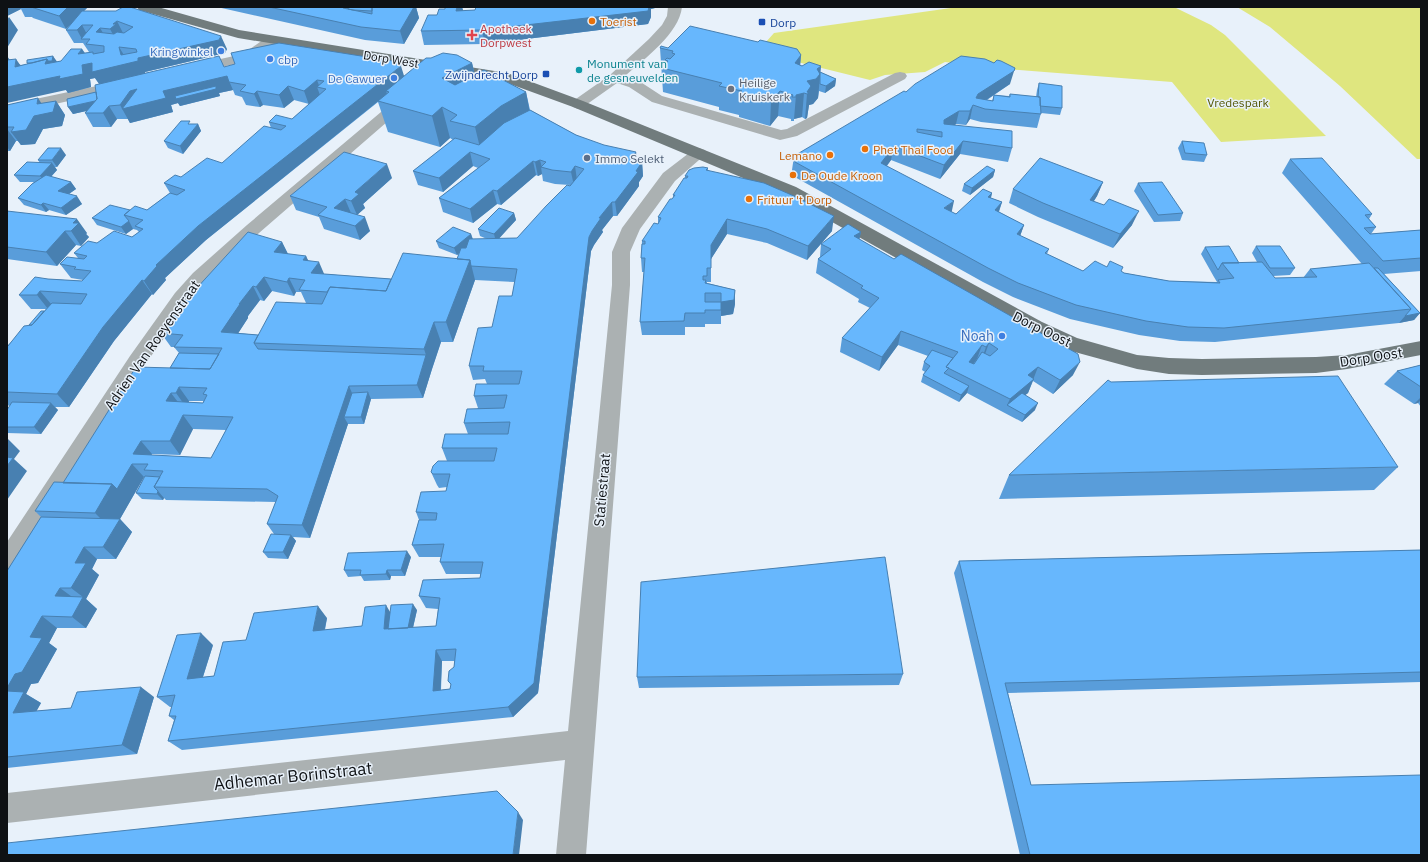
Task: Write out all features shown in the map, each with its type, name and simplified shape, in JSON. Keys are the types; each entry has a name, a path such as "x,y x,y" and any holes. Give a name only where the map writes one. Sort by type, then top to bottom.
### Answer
{"main road":[{"name":"Dorp West","path":"144,7 218,29 272,40 502,76 578,104 699,153"},
{"name":"Dorp Oost","path":"699,153 790,191 1028,323 1071,344 1137,362 1169,366 1202,367 1316,365 1347,362 1421,348"}],"street":[{"path":"578,104 615,78 668,27 674,16 675,7"},
{"path":"181,72 248,57 272,40"},
{"name":"Adrien Van Roeyenstraat","path":"7,563 137,361 182,298 200,277 253,229 422,84 444,67"},
{"path":"615,78 634,84 657,99 780,135 791,134 900,76"},
{"path":"7,110 136,82"},
{"name":"Statiestraat","path":"571,855 621,285 621,252 631,228 669,177 699,153"},
{"name":"Adhemar Borinstraat","path":"7,808 580,744"}],"green space":[{"name":"Vredespark","path":"958,7 1174,7 1211,25 1225,35 1326,136 1221,142 1172,82 993,68 945,62 925,72 885,75 870,80 757,52 774,33"},
{"path":"1237,7 1421,7 1421,159 1417,159 1340,86 1270,27"}],"building":[{"path":"31,7 68,7 59,16"},
{"path":"123,7 130,7 221,36 219,40 138,58 138,61 92,72 92,63 82,65 83,74 59,79 60,76 7,87 7,60 16,59 15,67 47,59 45,64 61,61 71,49 82,49 78,54 104,52 104,46 86,44 90,39 81,39 93,25 82,25 77,30 66,30 82,11 116,11","holes":["117,21 133,27 124,33 117,32 114,34 96,32 100,28 110,29 116,24 113,24","119,47 136,49 137,52 121,55"]},
{"path":"269,7 344,7 343,8 372,14 372,7 414,7 400,31 361,27"},
{"path":"349,7 372,7 372,11 353,10 348,9"},
{"path":"445,7 457,7 456,11 475,10 476,7 649,7 648,11 482,30 421,31 428,15 437,15 439,9 445,9"},
{"path":"690,26 758,42 760,40 797,49 801,55 795,63 802,66 809,62 821,66 817,69 820,74 816,79 807,81 811,86 807,92 810,93 804,93 796,95 796,97 792,97 793,95 780,91 771,101 739,93 742,91 719,86 722,83 662,68 668,61 665,60 667,58 670,59 675,54 672,53 673,51 660,48 661,46 668,48"},
{"path":"279,43 399,62 401,66 198,226 156,265 157,266 144,281 142,280 103,327 57,394 7,392 7,346 24,326 32,325 52,303 81,304 87,294 40,291 37,295 19,295 35,277 82,281 91,271 74,269 76,267 60,264 67,257 84,259 87,256 74,253 88,241 97,243 114,231 132,237 143,229 135,226 143,220 124,215 135,206 147,210 170,193 177,195 185,190 164,183 175,175 181,177 207,158 222,163 264,126 281,130 286,126 269,122 276,115 292,119 326,89 317,87 324,81 317,80 304,91 288,86 279,95 257,91 254,94 240,91 246,85 229,82 227,76 163,91 166,98 122,109 137,89 130,91 120,105 109,106 103,113 85,113 97,99 95,85 219,56 224,67 235,64 231,53"},
{"path":"443,53 457,55 472,63 442,78 455,85 484,70 526,92 501,106 475,127 450,121 457,115 442,107 432,116 378,101 389,92 386,91 426,58 431,58"},
{"path":"53,56 52,61 48,61 47,59 27,63 27,60"},
{"path":"961,56 985,59 994,63 997,60 1015,68 1014,71 978,94 976,98 993,101 994,95 1010,97 1010,94 1040,97 1041,114 985,109 973,105 970,111 959,111 944,120 944,124 1012,131 1012,148 963,141 944,165 894,146 881,163 954,201 944,208 956,214 983,189 992,193 988,197 1002,202 995,210 1024,225 1017,234 1049,249 1045,253 1083,271 1095,261 1107,267 1110,261 1123,267 1121,271 1124,273 1169,281 1220,283 1218,280 1234,278 1222,263 1262,262 1275,278 1317,277 1310,269 1369,263 1411,309 1224,328 1188,327 1146,321 1076,305 1018,283 988,268 795,162 794,156 904,91 906,92 915,84","holes":["917,129 942,132 942,137 917,132"]},
{"path":"820,72 836,79 826,86 820,84"},
{"path":"1039,83 1062,86 1062,108 1040,106 1040,97 1038,97"},
{"path":"216,86 216,89 176,99 175,96"},
{"path":"96,92 97,99 95,101 68,107 67,99"},
{"path":"38,98 37,104 56,101 53,112 34,116 26,130 11,132 14,127 7,127 7,105"},
{"path":"530,110 576,135 604,145 636,152 631,160 642,162 636,171 638,172 615,202 612,202 599,218 601,218 589,237 534,683 508,707 168,741 176,716 169,716 175,695 157,697 177,635 201,633 187,679 214,676 223,642 246,640 254,613 318,606 313,631 362,626 365,607 386,605 384,629 436,626 440,598 419,596 423,580 480,578 483,562 440,562 444,544 412,545 419,520 436,520 437,513 416,512 421,492 446,491 450,474 433,474 431,472 433,466 438,461 494,461 497,448 442,448 445,434 508,434 510,422 464,423 467,409 504,408 507,395 474,396 476,384 519,384 522,371 483,371 484,366 469,366 478,328 492,327 499,296 512,296 517,269 471,266 470,260 457,259 461,248 466,248 469,239 517,238 567,185 570,186 584,169 575,166 571,172 552,170 541,167 546,162 540,160 535,162 533,161 497,191 493,190 470,209 439,198 490,159 470,152 439,178 413,171 455,138 479,145 504,123","holes":["456,649 454,667 449,671 448,681 451,684 450,689 433,691 436,650"]},
{"path":"181,121 190,121 188,124 198,124 180,146 164,141"},
{"path":"1182,141 1204,143 1207,155 1185,153"},
{"path":"48,148 61,148 52,160 38,160"},
{"path":"344,152 387,164 355,192 359,194 351,201 345,199 334,208 365,217 355,226 318,215 327,207 290,196"},
{"path":"1040,158 1103,182 1090,200 1104,205 1109,199 1139,211 1120,234 1043,203 1013,189"},
{"path":"1322,158 1372,214 1365,215 1376,227 1364,228 1370,234 1421,230 1421,258 1383,261 1290,159"},
{"path":"27,162 52,163 40,176 14,175"},
{"path":"987,166 995,170 972,188 964,184"},
{"path":"703,167 708,168 706,170 764,183 834,216 808,246 767,229 727,219 711,245 711,268 707,268 707,276 703,276 703,280 706,280 705,283 735,290 734,300 721,302 721,310 705,310 705,313 685,313 684,321 640,322 645,258 641,258 642,244 645,244 645,241 642,241 654,223 658,224 661,218 658,217 670,199 672,199 675,195 673,195 684,178 687,178 688,176 685,176 689,170","holes":["705,293 721,293 721,302 705,302"]},
{"path":"46,175 71,182 58,191 77,196 61,208 43,203 41,205 18,198 32,184"},
{"path":"1162,182 1183,213 1158,215 1138,183"},
{"path":"110,205 130,210 124,215 129,221 121,227 92,218"},
{"path":"499,208 514,213 494,234 478,229"},
{"path":"7,211 77,219 73,223 79,223 71,231 65,231 46,252 7,247"},
{"path":"848,224 861,232 854,236 894,259 901,254 1078,354 1080,362 1060,380 1038,367 1028,375 1034,379 1010,399 946,367 958,352 901,331 882,357 842,338 879,298 861,288 863,286 818,259 831,249 821,244","holes":["989,343 998,349 990,356 982,352 974,364 969,362 982,345 986,347"]},
{"path":"453,227 471,234 454,248 436,241"},
{"path":"248,232 282,242 274,252 306,256 303,260 319,262 311,273 391,279 386,291 330,287 327,292 299,290 305,280 289,278 287,282 264,277 256,287 253,286 239,304 221,332 258,335 254,343 258,349 426,355 417,385 349,386 302,525 267,524 278,496 267,489 154,487 163,471 144,470 148,464 132,464 117,489 112,484 63,483 136,367 210,369 222,348 174,347 183,335 161,333 184,302","holes":["179,387 207,388 203,394 207,395 203,403 166,401 171,393 176,393","183,415 233,417 211,458 133,454 141,441 170,441"]},
{"path":"1229,246 1239,263 1222,263 1218,270 1205,247"},
{"path":"1256,246 1280,246 1295,268 1270,268"},
{"path":"403,253 470,260 446,322 434,322 424,349 254,343 276,302 322,304 330,287 386,291"},
{"path":"1374,268 1378,268 1420,313 1405,316 1411,309"},
{"path":"41,311 44,311 32,325 29,325"},
{"path":"932,350 953,358 946,367 949,368 944,373 969,386 961,395 923,375 930,366 924,362"},
{"path":"179,353 219,354 210,369 170,368"},
{"path":"1421,365 1421,387 1397,371"},
{"path":"1338,376 1398,467 1009,475 1108,380 1111,382"},
{"path":"368,392 361,417 344,417 352,393"},
{"path":"1022,393 1038,403 1025,415 1007,405"},
{"path":"12,402 51,403 34,427 7,427 7,410"},
{"path":"7,457 13,458 7,466"},
{"path":"145,476 160,477 154,487 158,491 157,494 136,493"},
{"path":"54,482 112,484 95,513 35,511"},
{"path":"41,517 120,519 103,547 84,547 75,563 86,563 71,588 60,588 55,596 83,597 72,617 42,616 30,637 42,638 22,672 15,674 7,688 7,571"},
{"path":"271,534 291,535 283,552 263,552"},
{"path":"1421,550 1421,672 1005,683 1031,785 1421,775 1421,855 1030,855 959,561"},
{"path":"407,551 401,570 387,570 386,574 360,575 361,570 344,570 348,553"},
{"path":"885,557 903,674 637,677 641,582"},
{"path":"413,604 408,628 388,629 391,605"},
{"path":"141,687 122,745 7,757 7,691 24,692 13,713 71,708 77,692"},
{"path":"497,791 518,812 513,855 7,855 7,843"}],"place":[{"name":"Toerist","path":"592,21"},
{"name":"Dorp","path":"762,22"},
{"name":"Apotheek Dorpwest","path":"472,35"},
{"name":"Kringwinkel","path":"221,51"},
{"name":"cbp","path":"270,59"},
{"name":"Monument van de gesneuvelden","path":"579,70"},
{"name":"Zwijndrecht Dorp","path":"546,74"},
{"name":"De Cawuer","path":"394,78"},
{"name":"Heilige Kruiskerk","path":"731,89"},
{"name":"Phet Thai Food","path":"865,149"},
{"name":"Lemano","path":"830,155"},
{"name":"Immo Selekt","path":"587,158"},
{"name":"De Oude Kroon","path":"793,175"},
{"name":"Frituur 't Dorp","path":"749,199"},
{"name":"Noah","path":"1002,336"}]}
